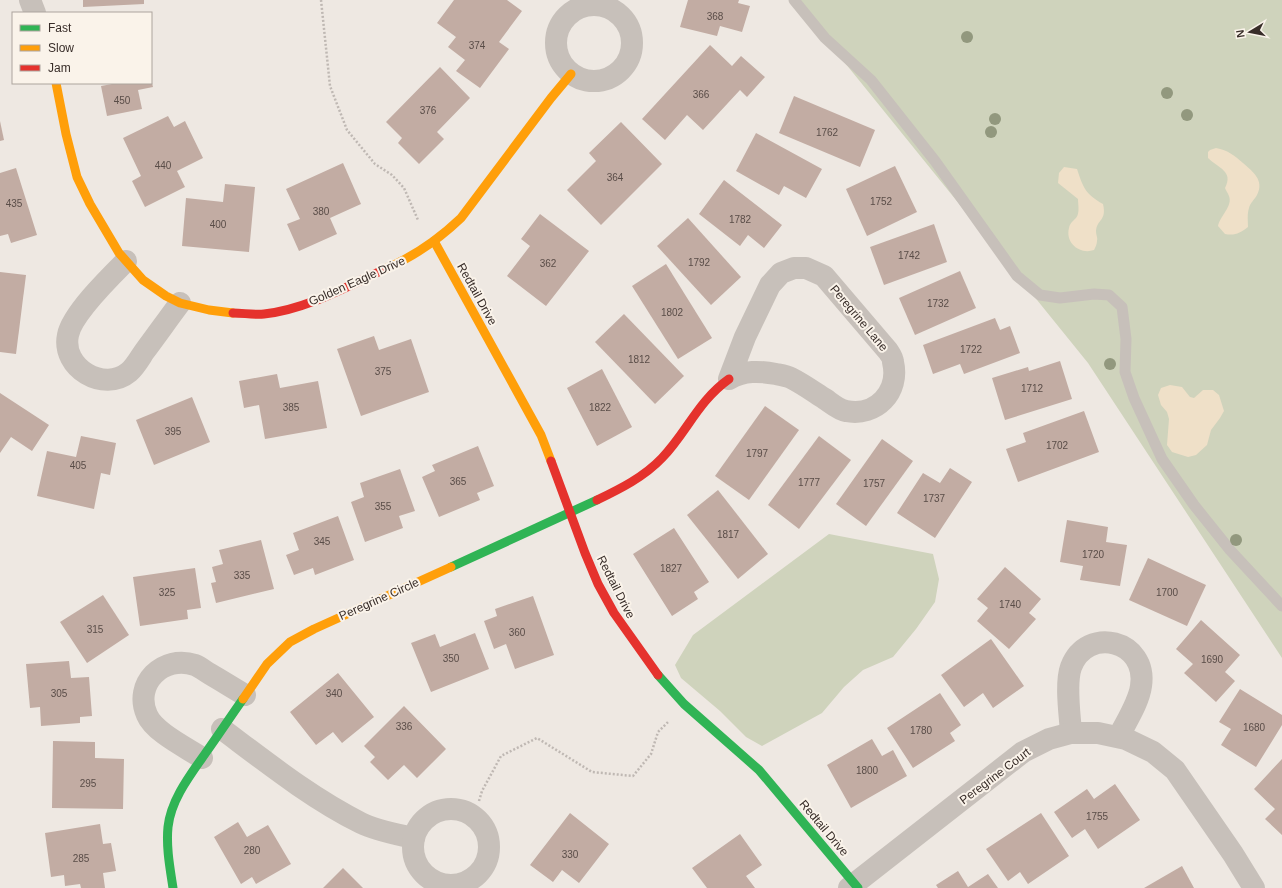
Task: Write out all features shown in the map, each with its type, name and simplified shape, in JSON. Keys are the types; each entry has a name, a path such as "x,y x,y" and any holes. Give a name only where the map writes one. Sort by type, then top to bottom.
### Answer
{"street":[{"path":"30,0 36,12"},
{"name":"Golden Eagle Drive","path":"56,84 66,134 77,177 90,204 119,253 143,280 166,296 180,303 233,314 264,314 309,304 402,262 445,233 461,218 551,98 572,74"},
{"name":"Redtail Drive","path":"434,241 541,435 585,553 598,584 614,613 654,671 684,704 759,770 854,886"},
{"path":"126,261 100,287 72,324 68,336 69,352 76,365 88,375 102,380 117,379 130,371 180,303"},
{"name":"Peregrine Lane","path":"570,513 614,492 633,481 660,460 676,442 702,405 716,389 734,376 751,371 766,372 790,377 844,411 860,413 873,409 884,400 892,388 894,372 893,361 888,350 824,276 806,268 794,268 781,273 770,285 745,337 729,379"},
{"name":"Peregrine Circle","path":"173,888 167,843 171,813 177,798 189,776 244,695 267,664 290,642 314,629 570,513"},
{"path":"1071,734 1068,680 1071,666 1078,654 1085,649 1091,645 1105,642 1118,644 1131,652 1138,661 1141,673 1141,687 1136,702 1119,736"},
{"path":"202,758 156,728 147,716 143,701 145,687 154,674 166,665 180,662 195,665 244,695"},
{"path":"222,729 305,791 362,824 414,838"},
{"name":"Peregrine Court","path":"854,886 1023,752 1049,739 1071,734 1098,733 1119,736 1126,739 1153,752 1175,770 1233,854 1254,888"}],"lane":[{"path":"794,0 825,38 871,80 935,161 1017,276 1040,295 1060,298 1094,294 1109,295 1122,307 1126,339 1125,372 1134,398 1162,459 1194,505 1230,550 1282,606"}],"path":[{"path":"321,0 330,86 347,130 375,164 392,175 404,188 418,220"},
{"path":"479,801 482,790 501,756 537,738 592,772 633,776 651,754 658,732 673,717"}],"green space":[{"path":"794,0 1282,0 1282,658 1088,363"},
{"path":"829,534 933,554 939,579 935,602 916,629 893,657 863,670 844,687 822,713 762,746 746,737 720,711 681,678 675,665 693,635"}],"sand":[{"path":"1216,148 1228,152 1240,160 1258,180 1259,190 1250,204 1248,227 1235,234 1225,234 1218,226 1230,200 1225,188 1228,178 1224,170 1208,158 1208,152"},
{"path":"1064,167 1077,169 1081,181 1088,193 1103,204 1104,214 1097,227 1097,240 1094,250 1084,251 1079,249 1071,243 1069,238 1069,226 1078,214 1078,199 1058,183 1059,173"},
{"path":"1170,385 1182,387 1190,397 1194,398 1203,390 1213,390 1219,395 1224,411 1211,430 1207,445 1196,455 1188,457 1172,452 1167,445 1169,419 1167,412 1161,405 1158,395 1161,388"}],"building":[{"path":"83,0 144,0 144,4 83,7"},
{"path":"454,0 507,0 522,11 499,42 509,49 480,88 456,71 465,60 448,47 456,37 437,23"},
{"path":"688,0 739,0 738,3 750,6 742,32 720,26 717,36 680,27"},
{"path":"710,45 732,66 741,56 765,77 747,97 740,90 703,130 687,115 665,140 642,119"},
{"path":"440,67 470,98 437,132 444,139 419,164 398,143 402,138 386,122"},
{"path":"152,83 153,87 138,90 142,109 107,116 101,86 112,84"},
{"path":"794,96 875,130 860,167 779,133"},
{"path":"168,116 174,127 185,121 203,158 177,171 185,187 145,207 132,181 141,176 123,138"},
{"path":"0,121 4,140 0,141"},
{"path":"621,122 662,164 601,225 567,190 596,161 589,153"},
{"path":"756,133 822,169 806,198 784,186 779,195 736,171"},
{"path":"343,163 361,204 330,218 337,234 299,251 287,224 300,219 286,189"},
{"path":"895,166 917,212 867,236 846,189"},
{"path":"16,168 37,235 11,243 8,234 0,236 0,173"},
{"path":"724,180 782,225 764,248 748,235 740,246 699,214"},
{"path":"225,184 255,187 249,252 182,246 186,198 223,202"},
{"path":"540,214 589,251 546,306 507,276 530,246 521,239"},
{"path":"688,218 741,277 711,305 657,246"},
{"path":"934,224 947,262 884,285 870,247"},
{"path":"666,264 712,338 678,359 632,286"},
{"path":"960,271 976,308 915,335 899,298"},
{"path":"0,272 26,275 16,354 0,352"},
{"path":"624,314 684,376 655,404 595,342"},
{"path":"995,318 1000,330 1010,326 1020,353 964,374 960,364 933,374 923,345"},
{"path":"374,336 379,350 411,339 429,392 361,416 337,349"},
{"path":"1060,361 1072,399 1005,420 992,378 1028,367 1029,371"},
{"path":"602,369 632,427 597,446 567,388"},
{"path":"277,374 280,388 318,381 327,428 265,439 259,405 244,408 239,381"},
{"path":"0,393 49,425 32,451 11,437 0,453"},
{"path":"192,397 210,442 154,465 136,420"},
{"path":"765,406 799,430 749,500 715,476"},
{"path":"1084,411 1099,452 1018,482 1006,449 1026,442 1023,433"},
{"path":"81,436 116,443 110,475 101,473 94,509 37,496 47,451 76,457"},
{"path":"819,436 851,460 799,529 768,505"},
{"path":"882,439 913,461 866,526 836,504"},
{"path":"478,446 494,486 477,493 480,500 439,517 422,477 435,471 432,465"},
{"path":"950,468 972,482 935,538 897,513 923,473 940,483"},
{"path":"400,469 415,511 399,516 403,528 365,542 351,502 364,497 360,483"},
{"path":"718,490 768,554 738,579 687,515"},
{"path":"338,516 354,560 315,575 313,568 294,575 286,555 299,550 293,533"},
{"path":"1067,520 1108,527 1106,542 1127,545 1120,586 1080,580 1083,566 1060,562"},
{"path":"674,528 709,582 694,592 698,599 672,616 633,554"},
{"path":"261,540 274,589 216,603 211,583 216,582 212,567 223,564 219,550"},
{"path":"1148,558 1206,585 1187,626 1129,600"},
{"path":"1005,567 1041,599 1029,613 1036,619 1009,649 977,621 988,608 977,599"},
{"path":"195,568 201,608 187,610 188,619 140,626 133,577"},
{"path":"103,595 129,635 87,663 60,622"},
{"path":"533,596 554,655 515,669 506,644 494,649 484,621 497,616 495,609"},
{"path":"1201,620 1240,655 1225,672 1235,681 1216,702 1184,673 1193,664 1176,649"},
{"path":"475,633 489,669 431,692 411,643 435,634 440,647"},
{"path":"991,639 1024,686 993,708 983,693 964,707 941,675"},
{"path":"69,661 71,678 89,677 92,716 80,717 80,723 41,726 40,707 30,708 26,664"},
{"path":"338,673 374,717 342,743 333,732 316,745 290,712"},
{"path":"1240,689 1282,715 1282,725 1256,767 1221,745 1231,729 1219,722"},
{"path":"940,693 961,725 950,733 955,741 913,768 887,728"},
{"path":"404,706 446,749 417,778 404,765 388,780 370,762 375,757 364,746"},
{"path":"872,739 882,756 893,750 907,776 851,808 827,765"},
{"path":"53,741 95,742 95,758 124,759 123,809 52,808"},
{"path":"1282,759 1282,835 1265,819 1275,809 1254,789"},
{"path":"1115,784 1140,820 1098,849 1085,829 1072,838 1054,812 1087,789 1094,799"},
{"path":"570,813 609,844 579,883 562,870 553,882 530,865"},
{"path":"1041,813 1069,856 1028,884 1020,872 1008,881 986,849"},
{"path":"238,822 247,837 268,825 291,864 256,884 252,877 241,884 214,837"},
{"path":"100,824 103,844 111,843 116,871 103,873 105,888 81,888 80,884 65,886 64,875 51,877 45,833"},
{"path":"740,834 762,865 746,876 755,888 707,888 692,868"},
{"path":"1182,866 1194,888 1144,888"},
{"path":"343,868 363,888 323,888"},
{"path":"958,871 968,887 988,874 998,888 938,888 936,885"}],"traffic: fast":[{"path":"451,567 597,500"},
{"path":"658,675 684,704 759,770 858,888"},
{"path":"173,888 168,842 168,827 173,807 188,778 243,699"}],"traffic: slow":[{"path":"385,269 406,259 425,247 461,218 551,98 571,74"},
{"path":"56,84 66,134 77,177 90,204 119,253 143,280 166,296 180,303 209,310 233,313"},
{"path":"434,241 541,435 551,461"},
{"path":"243,699 267,664 290,642 314,629 451,567"}],"traffic: jam":[{"path":"233,313 264,314 295,308 341,290 385,269"},
{"path":"597,500 631,482 655,465 679,438 709,397 729,379"},
{"path":"551,461 598,584 614,613 658,675"}]}
